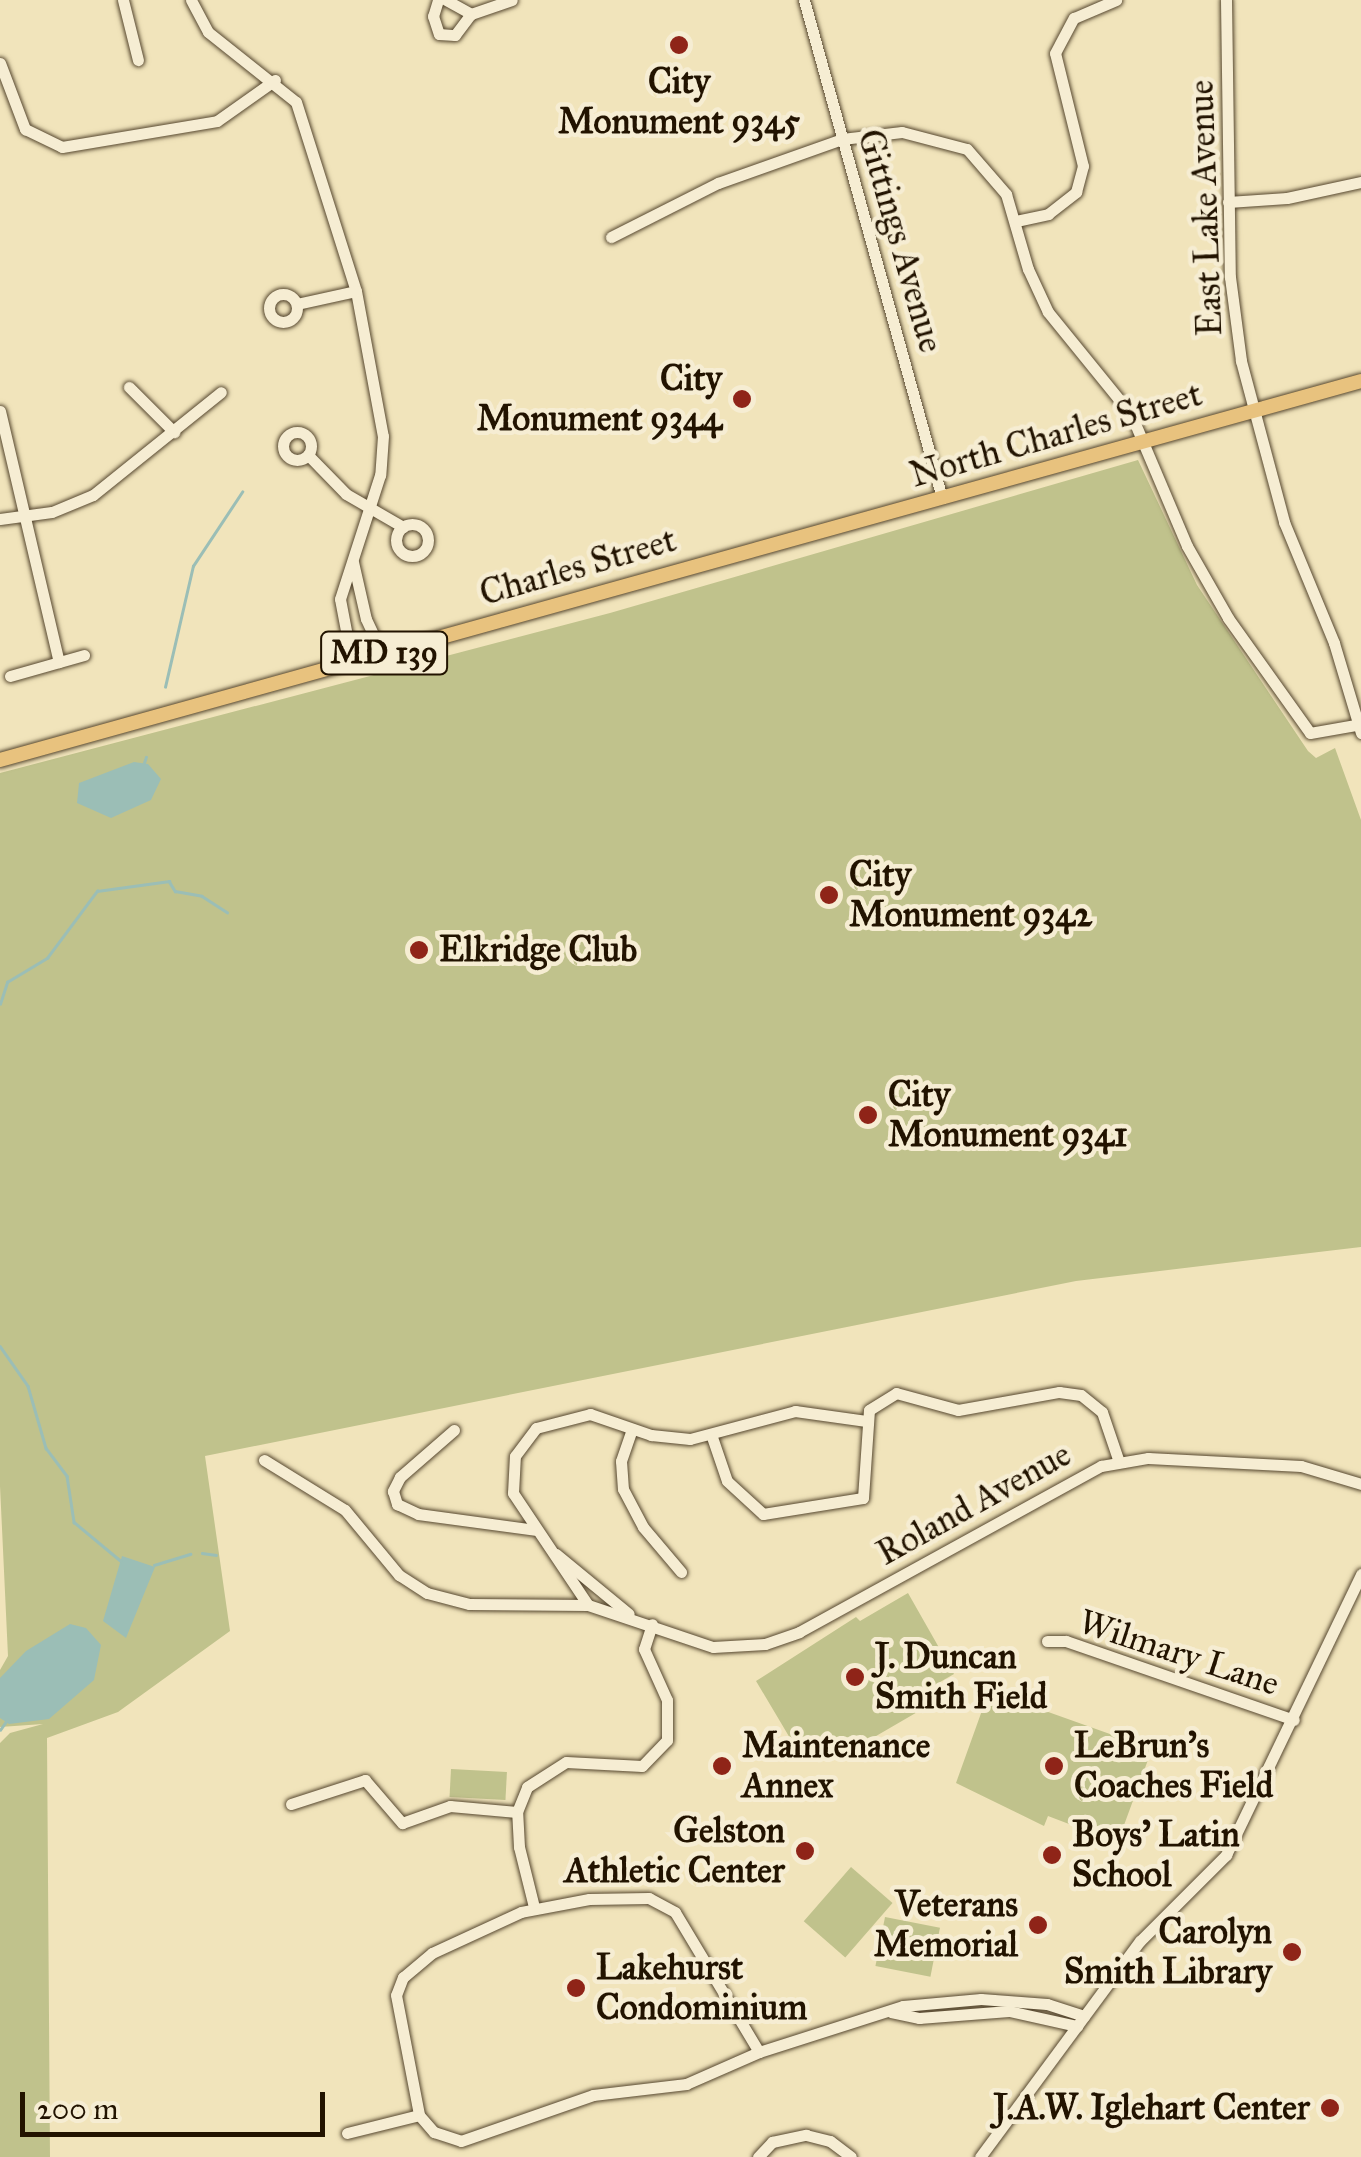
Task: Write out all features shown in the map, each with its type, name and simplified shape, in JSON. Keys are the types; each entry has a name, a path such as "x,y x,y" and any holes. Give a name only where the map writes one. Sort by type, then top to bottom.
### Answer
{"main road":[{"name":"North Charles Street","path":"768,545 1361,380"},
{"name":"Charles Street","path":"0,760 768,545"}],"street":[{"path":"124,0 138,60"},
{"path":"191,0 208,32 275,80 296,102 312,138 356,291 383,436 380,475 340,599 352,662"},
{"path":"471,14 442,0 433,16 439,34 455,35 471,14 512,0"},
{"name":"Gittings Avenue","path":"804,0 942,498"},
{"path":"1016,221 1048,214 1076,192 1083,166 1055,54 1074,18 1116,0"},
{"name":"East Lake Avenue","path":"1226,0 1228,202 1235,329 1252,412 1284,522 1334,643 1360,727"},
{"path":"0,63 24,129 62,147 217,121 275,80"},
{"path":"611,237 718,183 842,139 902,132 951,140 988,168 1016,221 1028,270 1048,312 1131,414 1204,581 1302,725 1317,736 1360,727"},
{"path":"1228,202 1361,182"},
{"path":"297,304 356,291"},
{"path":"129,387 174,432"},
{"path":"0,519 25,518 93,495 221,392"},
{"path":"0,411 59,662"},
{"path":"308,455 367,508 388,513 402,527"},
{"path":"352,558 366,619 382,653"},
{"path":"10,676 84,655"},
{"path":"712,1437 728,1480 763,1514 863,1498 866,1421 882,1397 909,1396 958,1410 1059,1392 1082,1395 1102,1412 1118,1462"},
{"path":"588,1604 537,1530 511,1482 526,1437 555,1418 580,1414 671,1438 712,1437 795,1411 866,1421"},
{"path":"632,1429 621,1462 623,1489 680,1572"},
{"path":"454,1430 400,1477 393,1491 397,1504 418,1514 537,1530"},
{"path":"264,1460 344,1510 400,1575 427,1593 469,1604 588,1604 629,1614"},
{"name":"Roland Avenue","path":"629,1614 713,1646 787,1638 1060,1484 1118,1462 1301,1466 1361,1484"},
{"path":"552,1552 629,1614"},
{"path":"980,2157 1140,1941 1226,1855 1361,1574"},
{"path":"534,1907 517,1812 528,1787 548,1769 583,1762 630,1770 661,1751 670,1714 644,1649 652,1624"},
{"name":"Wilmary Lane","path":"1046,1642 1066,1641 1294,1720"},
{"path":"291,1804 365,1780 402,1823 450,1806 517,1812"},
{"path":"759,2052 668,1904 630,1898 534,1907 448,1944 403,1977 395,2004 419,2116 444,2138 472,2140 594,2096 686,2084 759,2052 891,2012 981,1999 1048,2004 1080,2021"},
{"path":"347,2134 419,2116"},
{"path":"758,2157 772,2142 806,2135 852,2157"}],"green space":[{"name":"Elkridge Club","path":"1138,460 1197,585 1308,751 1316,758 1335,748 1361,820 1361,1247 1076,1281 205,1456 230,1631 118,1712 47,1738 50,2157 0,2157 0,1743 10,1733 43,1724 0,1727 0,1670 8,1656 0,1486 0,773 610,613"},
{"name":"J. Duncan Smith Field","path":"908,1593 954,1674 928,1689 922,1698 926,1707 852,1750 844,1737 803,1760 756,1681 856,1617 860,1621"},
{"name":"LeBrun’s Coaches Field","path":"989,1691 1152,1749 1120,1836 1111,1840 1048,1816 1044,1826 956,1783"},
{"path":"451,1769 507,1772 505,1800 450,1797"},
{"path":"851,1867 893,1903 845,1957 804,1921"},
{"path":"885,1917 940,1928 930,1977 875,1966"}],"water":[{"path":"134,762 148,764 161,779 151,800 111,818 77,803 79,783"},
{"path":"122,1556 155,1567 126,1638 103,1621"},
{"path":"70,1624 86,1628 101,1645 94,1680 49,1719 9,1724 0,1718 0,1678 26,1651"}],"waterway":[{"path":"165,687 193,566 242,492"},
{"path":"144,763 146,757"},
{"path":"0,1004 7,982 47,958 97,891 169,881 175,891 202,896 227,912"},
{"path":"0,1346 28,1386 46,1448 67,1476 74,1522 121,1561"},
{"path":"202,1553 216,1555"},
{"path":"154,1565 190,1554"},
{"path":"0,1730 7,1720"}],"place":[{"name":"City Monument 9345","path":"679,45"},
{"name":"City Monument 9344","path":"742,399"},
{"name":"City Monument 9342","path":"829,895"},
{"name":"Elkridge Club","path":"419,950"},
{"name":"City Monument 9341","path":"868,1115"},
{"name":"J. Duncan Smith Field","path":"855,1677"},
{"name":"Maintenance Annex","path":"722,1766"},
{"name":"LeBrun’s Coaches Field","path":"1054,1766"},
{"name":"Gelston Athletic Center","path":"805,1851"},
{"name":"Boys’ Latin School","path":"1052,1855"},
{"name":"Veterans Memorial","path":"1038,1925"},
{"name":"Carolyn Smith Library","path":"1292,1952"},
{"name":"Lakehurst Condominium","path":"576,1988"},
{"name":"J.A.W. Iglehart Center","path":"1330,2108"}]}
